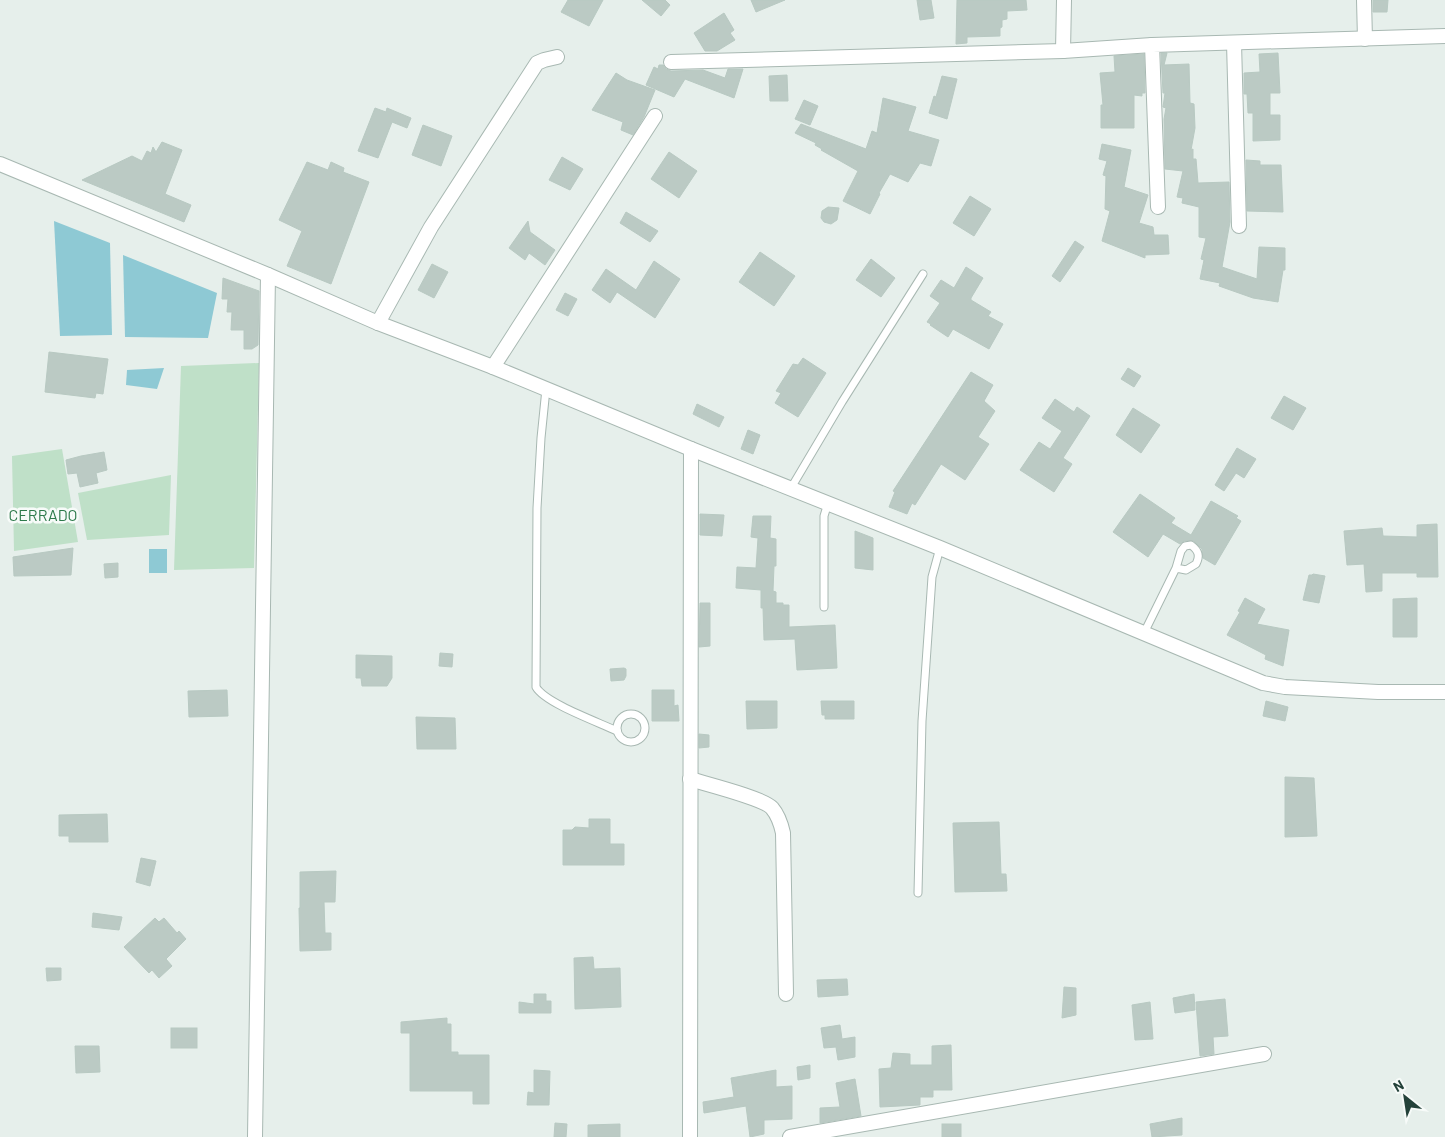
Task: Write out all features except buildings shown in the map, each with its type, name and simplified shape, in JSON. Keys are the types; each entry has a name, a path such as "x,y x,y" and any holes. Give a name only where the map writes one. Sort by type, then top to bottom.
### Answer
{"street":[{"path":"1063,50 1064,0"},
{"path":"1364,0 1365,39"},
{"path":"671,62 1445,36"},
{"path":"1234,43 1239,226"},
{"path":"1152,45 1158,207"},
{"path":"378,323 431,227 537,63 557,56"},
{"path":"493,367 655,116"},
{"path":"0,164 268,274 378,323 493,367 691,449 940,548 1263,683 1285,687 1378,692 1445,692"},
{"path":"255,1137 268,274"},
{"path":"690,1137 691,449"},
{"path":"690,779 771,807 780,821 783,833 786,994"},
{"path":"790,1137 1264,1054"}],"lane":[{"path":"791,488 842,402 923,274"},
{"path":"546,390 537,508 536,687 540,693 557,703 617,731 623,739 633,741 642,735 644,725 638,716 628,714 619,720 617,731"},
{"path":"824,607 824,516 828,503"},
{"path":"918,893 922,721 932,576 940,548"},
{"path":"1144,633 1176,568"}],"green space":[{"path":"259,363 254,568 174,570 181,366"},
{"name":"CERRADO","path":"62,449 78,542 14,551 12,456"},
{"path":"171,475 169,535 87,540 78,493"}],"water":[{"path":"54,221 110,243 112,335 60,336"},
{"path":"123,255 217,293 208,338 125,337"},
{"path":"164,368 157,389 126,385 127,370"},
{"path":"149,549 167,549 167,573 149,573"}]}
